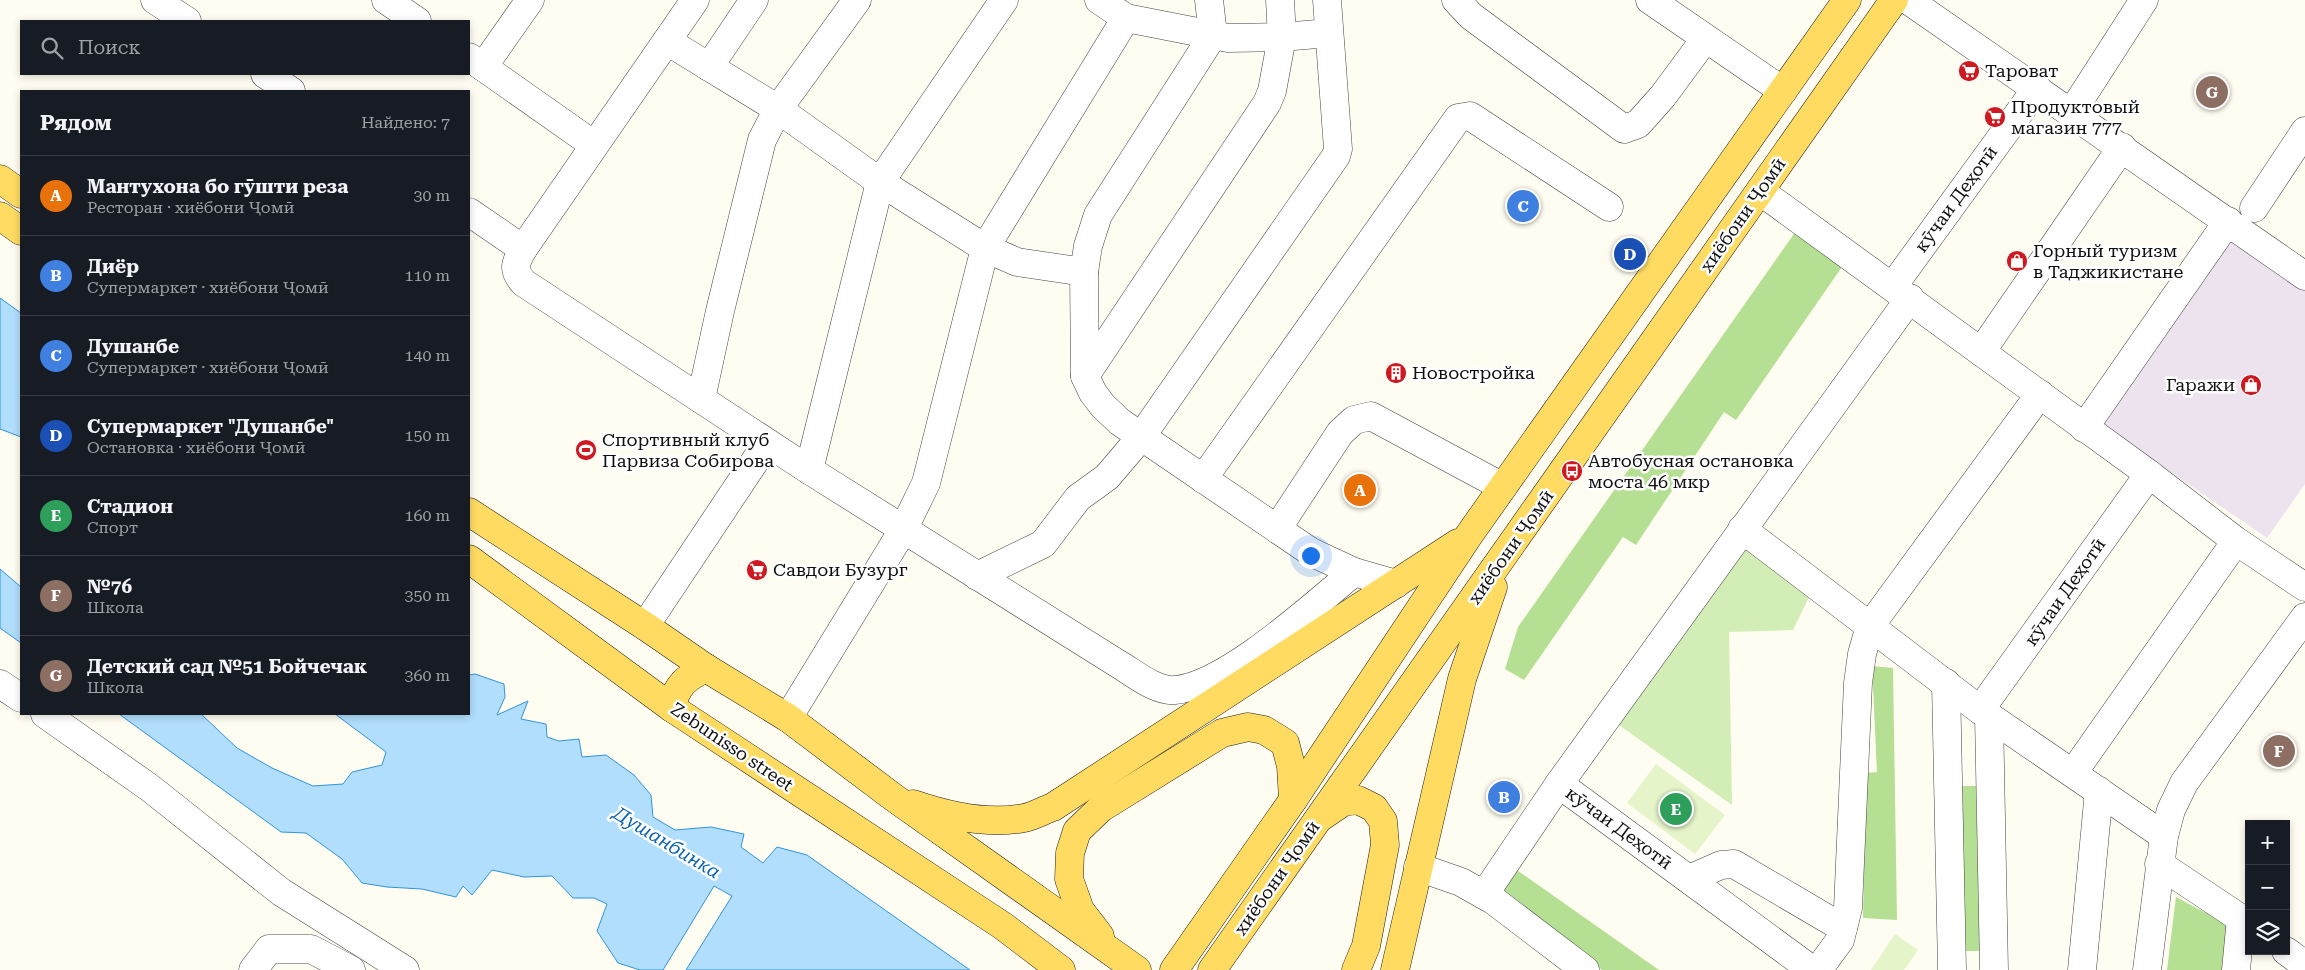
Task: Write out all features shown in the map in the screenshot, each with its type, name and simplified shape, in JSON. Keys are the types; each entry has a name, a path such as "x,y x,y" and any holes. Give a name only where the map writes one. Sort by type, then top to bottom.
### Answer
{"main road":[{"name":"хиёбони Ҷомӣ","path":"1174,970 1293,800 1503,487 1847,0"},
{"name":"хиёбони Ҷомӣ","path":"1212,970 1894,0"},
{"path":"0,179 20,193"},
{"path":"0,216 20,230"},
{"path":"470,513 645,626 706,668 788,718 893,797 1138,970"},
{"path":"893,797 934,811 989,821 1025,817 1053,807 1470,535"},
{"path":"1395,970 1462,679 1503,558"},
{"name":"Zebunisso street","path":"470,559 672,708 1002,926 1060,970"},
{"path":"672,708 674,696 681,684 691,675 706,668"},
{"path":"1113,953 1080,910 1069,879 1070,853 1077,831 1101,808 1222,733 1248,727 1264,730 1285,744 1291,766 1293,800"},
{"path":"1320,817 1343,802 1358,800 1374,808 1384,821 1385,845 1366,946 1356,970"}],"street":[{"path":"155,0 188,13"},
{"path":"386,0 416,20"},
{"path":"530,0 476,62 594,145"},
{"path":"695,0 523,249 515,263 515,269 524,283 903,530 1120,666 1155,685 1173,691 1197,685 1228,670 1298,619 1354,572"},
{"path":"710,67 754,0"},
{"path":"701,399 720,311 762,140 778,109 857,0"},
{"path":"809,470 880,182 1004,0"},
{"path":"1099,0 1126,18 1228,38 1282,37 1329,32"},
{"path":"1209,0 1213,35 1098,215 1088,246 1084,272 1085,376 1093,393 1103,406 1141,438 1311,552 1354,572 1396,584"},
{"path":"1085,376 1267,103 1272,91 1282,37 1280,0"},
{"path":"977,576 1042,544 1078,498 1107,477 1141,438 1336,156 1338,149 1327,0"},
{"path":"1456,0 1470,16 1624,129 1638,124 1663,96 1706,39"},
{"path":"1650,0 1782,91"},
{"path":"1908,0 2072,112 2305,276"},
{"path":"2072,112 2144,0"},
{"path":"788,718 903,530 926,483 985,248 1126,18"},
{"path":"667,41 778,109 880,182 985,248 1016,262 1084,272"},
{"path":"267,75 289,90"},
{"name":"кӯчаи Деҳотӣ","path":"1812,970 1558,784 1742,529 2037,88"},
{"path":"1203,479 1458,118 1470,116 1609,206"},
{"path":"2254,208 2305,131"},
{"path":"1981,352 2122,147"},
{"path":"1760,191 2149,474 2236,541 2305,588"},
{"path":"470,213 523,249"},
{"path":"2084,428 2228,221"},
{"path":"1818,970 1834,949 1843,928 1848,908 1858,683 1862,654 1870,626 2040,394"},
{"path":"1277,529 1340,433 1354,420 1371,416 1503,487"},
{"path":"645,626 768,443"},
{"name":"кӯчаи Деҳотӣ","path":"1985,713 2149,474"},
{"path":"1742,529 1985,713 2164,836"},
{"path":"2073,773 2236,541"},
{"path":"2146,970 2159,864 2171,810 2184,783 2305,617"},
{"path":"1946,683 1952,970"},
{"path":"0,684 20,697"},
{"path":"1985,713 1994,970"},
{"path":"46,715 150,788 281,892 404,970"},
{"path":"1484,895 1558,784"},
{"path":"2082,970 2099,791"},
{"path":"1689,879 1721,865 1734,864 1843,928"},
{"path":"2159,864 2245,921 2236,970"},
{"path":"1418,867 1461,882 1484,895 1585,970"},
{"path":"253,970 268,950 311,949 351,970"},
{"path":"2290,954 2305,965"}],"shaded area":[{"path":"2231,236 2305,288 2305,484 2267,538 2099,423"}],"green space":[{"path":"1796,231 1844,264 1736,420 1724,412 1636,545 1623,537 1524,680 1505,669 1518,627"},
{"path":"1741,542 1811,593 1793,630 1729,632 1732,805 1616,723"},
{"path":"1872,666 1893,668 1897,920 1863,918 1866,773 1877,772"},
{"path":"1656,764 1725,815 1695,854 1627,803"},
{"path":"1959,786 1976,786 1980,951 1963,951"},
{"path":"1514,868 1659,970 1602,970 1497,894"},
{"path":"2176,897 2232,927 2227,970 2167,970"},
{"path":"1895,934 1918,950 1904,970 1871,970"}],"water":[{"path":"0,298 20,312 20,437 0,429"},
{"path":"0,569 20,586 20,642 0,628"},
{"name":"Душанбинка","path":"475,674 504,684 505,697 497,715 528,701 521,719 546,724 547,737 559,741 579,739 582,757 606,755 634,775 651,795 653,817 675,830 711,827 744,834 741,847 763,863 777,847 807,855 970,970 686,970 732,896 714,886 663,970 640,970 618,963 597,931 607,904 594,898 573,898 552,876 524,877 492,870 472,895 463,886 456,897 422,889 362,883 342,859 306,833 281,832 120,715 202,715 237,748 272,768 313,786 343,784 352,772 382,765 386,752 336,715 470,715 470,675"}],"place":[{"name":"Тароват","path":"1969,71"},
{"name":"Детский сад №51 Бойчечак","path":"2212,92"},
{"name":"Продуктовый магазин 777","path":"1995,117"},
{"name":"Душанбе","path":"1523,206"},
{"name":"Супермаркет \"Душанбе\"","path":"1630,254"},
{"name":"Горный туризм в Таджикистане","path":"2017,261"},
{"name":"Новостройка","path":"1396,373"},
{"name":"Гаражи","path":"2251,385"},
{"name":"Спортивный клуб Парвиза Собирова","path":"586,450"},
{"name":"Автобусная остановка моста 46 мкр","path":"1572,471"},
{"name":"Мантухона бо гӯшти реза","path":"1360,490"},
{"name":"Савдои Бузург","path":"757,570"},
{"name":"№76","path":"2279,751"},
{"name":"Диёр","path":"1504,797"},
{"name":"Стадион","path":"1676,809"}]}
